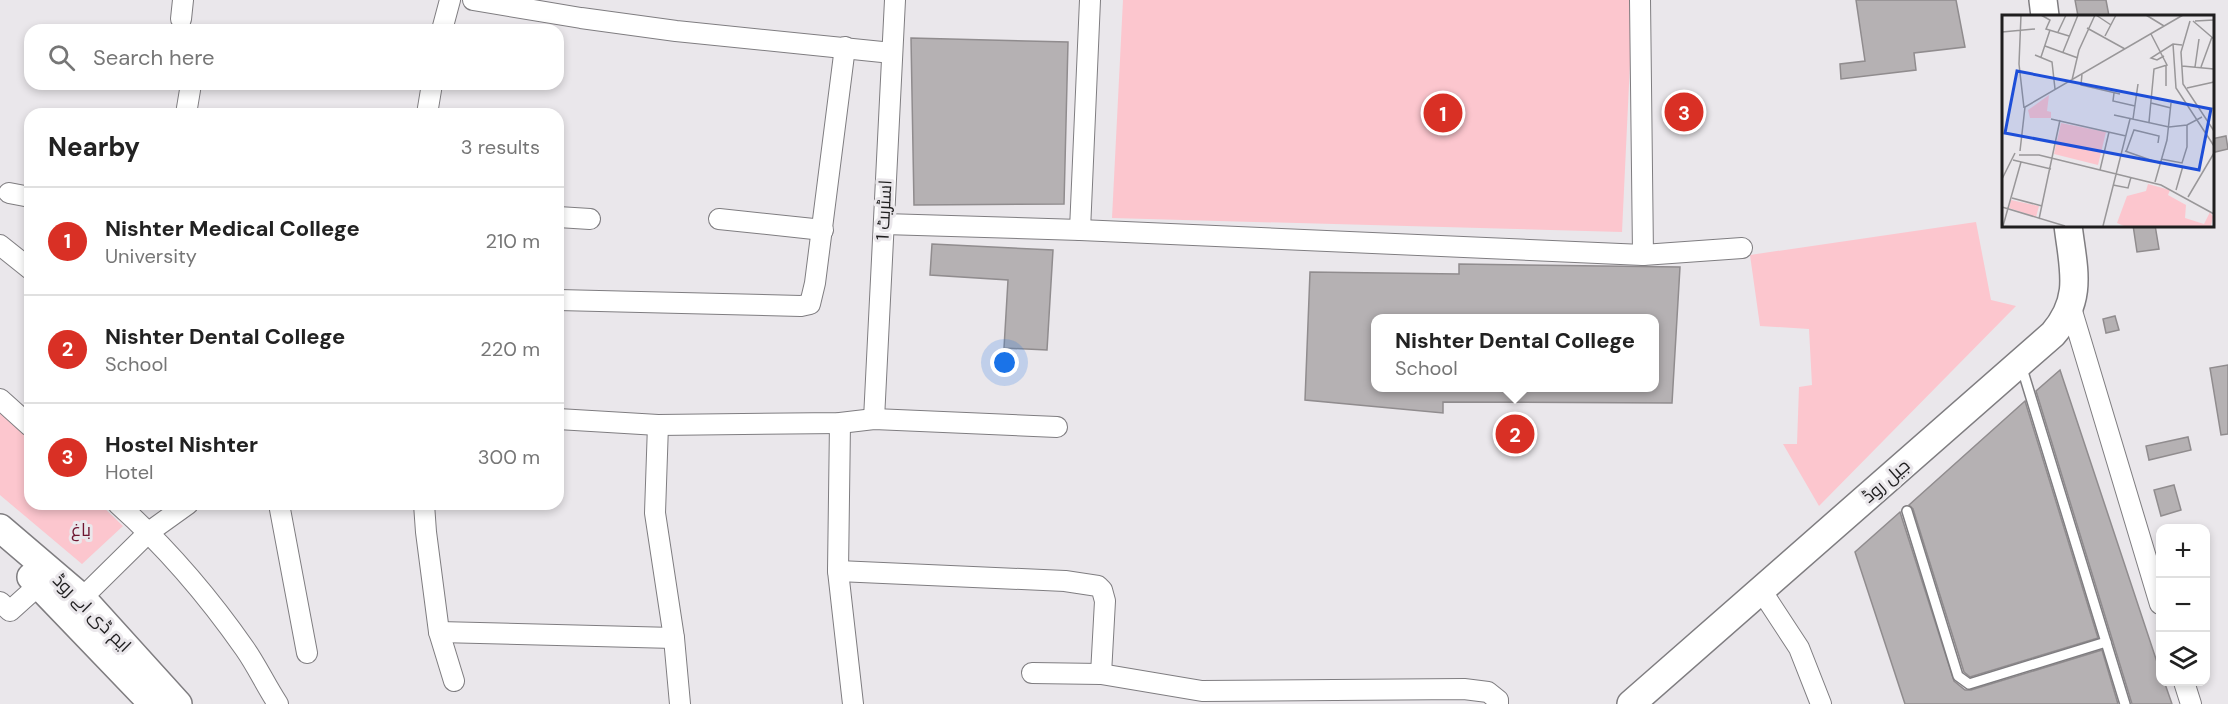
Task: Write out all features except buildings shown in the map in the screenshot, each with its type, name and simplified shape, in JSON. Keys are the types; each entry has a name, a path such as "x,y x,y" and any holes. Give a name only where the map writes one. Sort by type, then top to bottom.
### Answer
{"main road":[{"path":"2043,0 2045,15"},
{"name":"جیل روڈ","path":"1631,704 2064,322 2071,308 2075,279 2068,226"},
{"name":"ایم ڈی اے روڈ","path":"0,528 82,598 169,703"},
{"name":"ایم ڈی اے روڈ","path":"0,552 40,584 169,703"}],"street":[{"path":"444,24 450,0"},
{"path":"473,0 675,31 892,53"},
{"name":"اسٹریٹ 1","path":"874,419 895,0"},
{"path":"1080,230 1090,0"},
{"path":"1640,0 1642,255"},
{"path":"564,300 807,305 813,300 845,47"},
{"path":"187,108 190,90"},
{"path":"428,108 431,90"},
{"path":"9,193 24,196"},
{"path":"564,217 590,219"},
{"path":"719,219 822,230"},
{"path":"884,224 1080,230 1642,255 1742,248"},
{"path":"0,245 24,262"},
{"path":"2071,308 2156,591"},
{"path":"0,399 24,421"},
{"path":"564,419 658,425 840,423 874,419 1057,427"},
{"path":"840,423 838,571 853,704"},
{"path":"658,425 655,513 674,638 680,704"},
{"path":"125,510 149,532 217,610 247,652 265,686 278,704"},
{"path":"82,598 149,532 180,510"},
{"path":"280,510 307,653"},
{"path":"424,510 440,632 454,681"},
{"path":"838,571 1065,580 1098,586 1102,590 1105,601 1101,674"},
{"path":"0,602 10,611 40,584"},
{"path":"1761,590 1799,648 1821,704"},
{"path":"440,632 674,638"},
{"path":"1032,673 1101,674 1202,691 1464,689 1488,692 1498,700 1498,704"},
{"path":"2186,686 2191,704"}],"lane":[{"path":"2020,363 2125,704"},
{"path":"1907,511 1958,676 1970,684 2106,642"}],"green space":[{"path":"1123,0 1633,0 1622,232 1112,218"},
{"path":"1976,222 1991,300 2016,306 1819,506 1783,444 1797,444 1799,387 1812,385 1809,329 1760,326 1750,255"},
{"name":"باغ","path":"0,411 24,433 24,510 106,510 123,526 82,564 0,495"}],"place":[{"name":"Hostel Nishter","path":"1684,112"},
{"name":"Nishter Medical College","path":"1443,113"},
{"name":"Nishter Dental College","path":"1515,434"}]}
